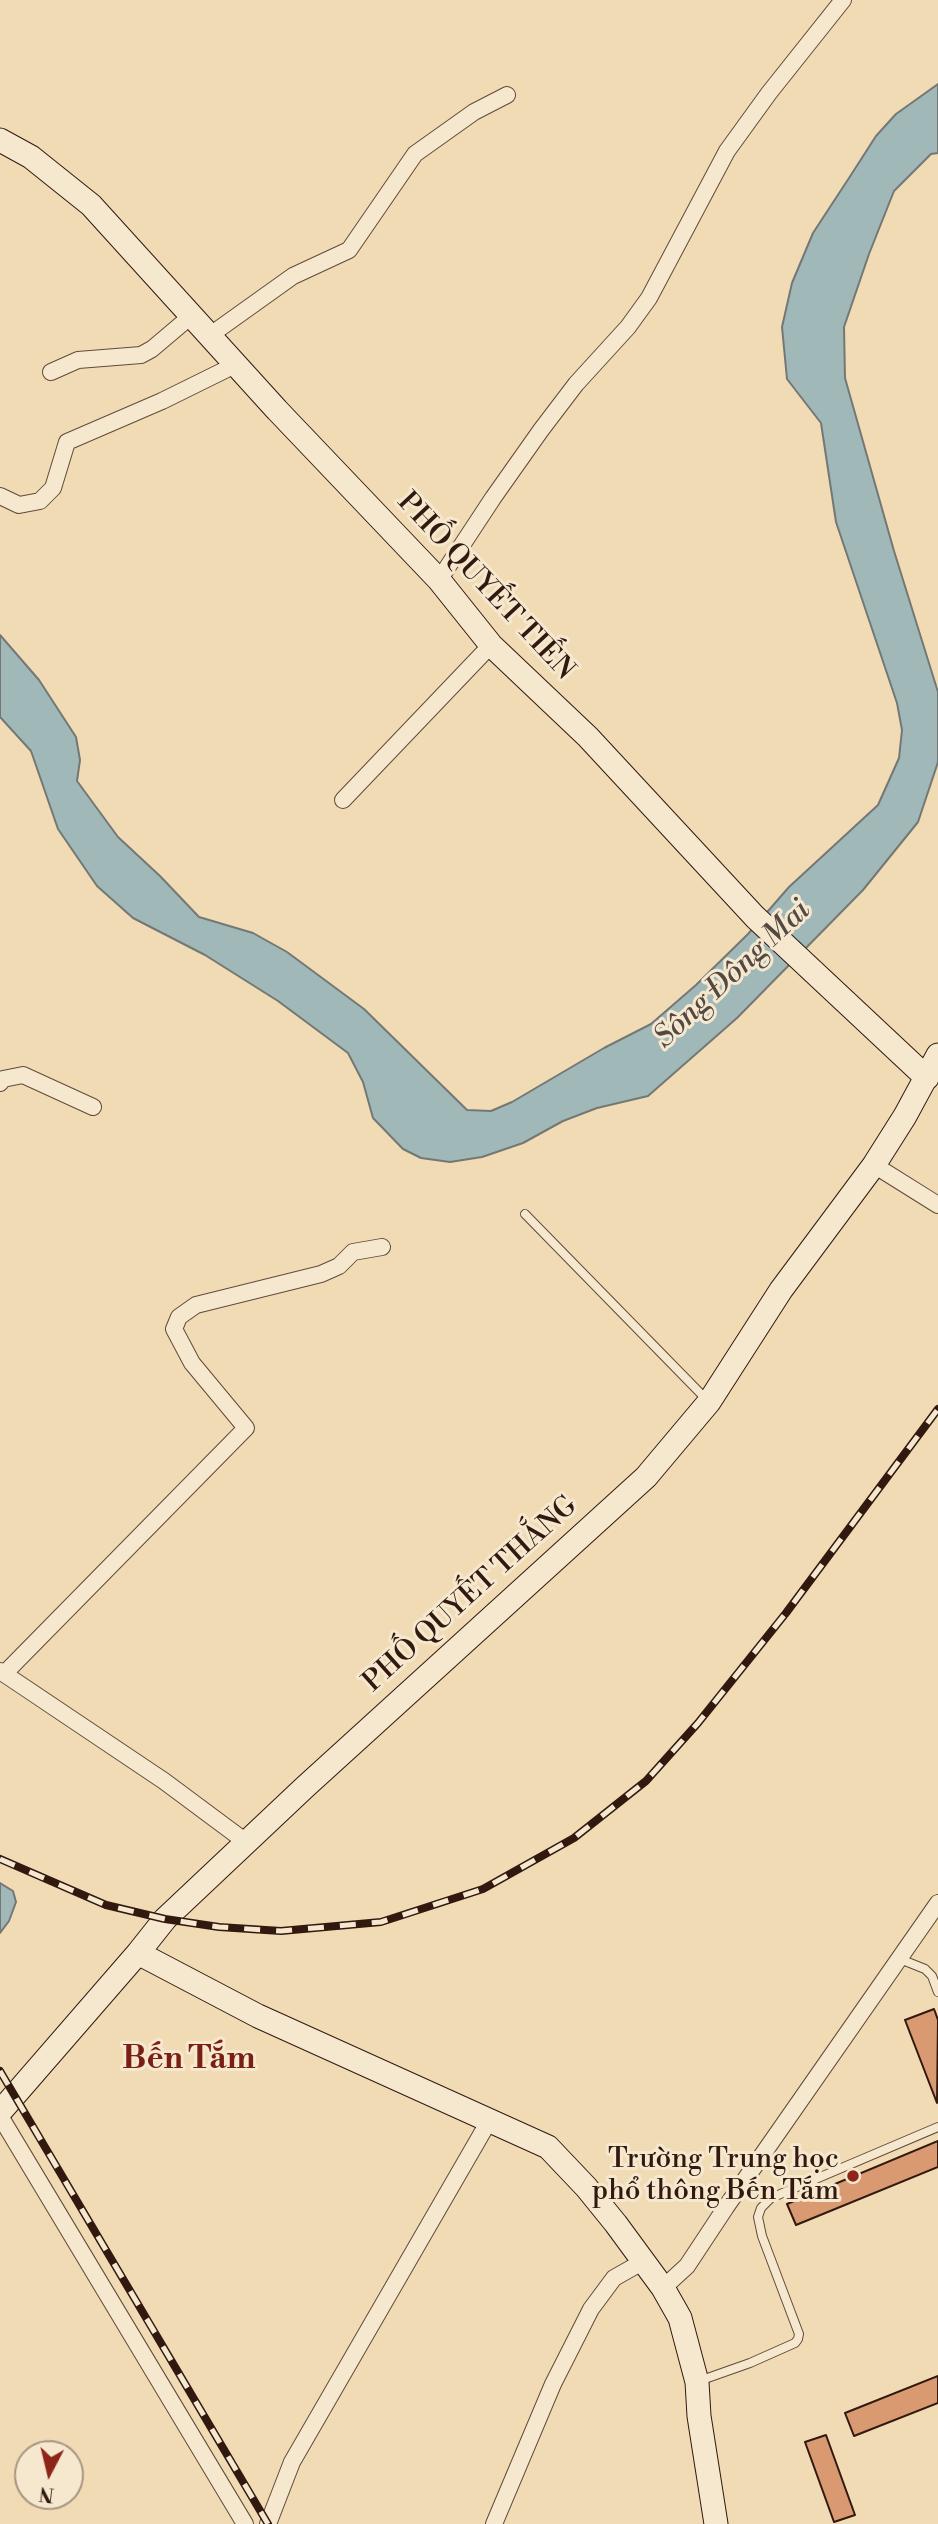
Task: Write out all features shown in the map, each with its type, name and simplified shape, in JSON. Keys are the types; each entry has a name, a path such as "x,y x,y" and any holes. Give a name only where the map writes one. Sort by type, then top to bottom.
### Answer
{"street":[{"path":"439,580 541,430 576,384 628,327 649,298 727,151 843,0"},
{"path":"209,336 293,276 349,250 415,154 474,112 507,95"},
{"name":"PHỐ QUYẾT TIẾN","path":"0,140 31,157 91,205 235,365 439,580 491,645 588,737 755,917 927,1077"},
{"path":"51,372 78,360 141,355 191,316"},
{"path":"0,496 19,505 40,501 53,488 67,442 162,401 235,365"},
{"path":"343,800 491,645"},
{"name":"PHỐ QUYẾT THẮNG","path":"0,2114 165,1919 646,1477 709,1402 781,1290 874,1165 905,1116 938,1055"},
{"path":"0,1083 3,1079 23,1075 93,1107"},
{"path":"874,1165 938,1205"},
{"path":"246,1842 153,1774 2,1672 246,1428 192,1363 174,1329 179,1317 196,1305 310,1278 339,1266 353,1252 382,1247"},
{"path":"663,2288 687,2266 938,1903"},
{"path":"138,1953 258,2016 548,2147 586,2187 644,2261 680,2318 697,2382 699,2416 716,2524"},
{"path":"0,2114 245,2524"},
{"path":"268,2524 292,2462 489,2121"},
{"path":"494,2524 553,2384 591,2309 614,2278 644,2261"}],"lane":[{"path":"525,1214 709,1402"},
{"path":"900,1959 925,1969 932,1976 938,1992"},
{"path":"697,2382 750,2363 795,2343 798,2339 799,2334 762,2236 758,2217 761,2208 771,2198 938,2127"}],"water":[{"name":"Sông Đông Mai","path":"938,84 938,153 931,154 894,191 844,327 845,378 894,551 938,692 938,762 918,822 863,890 737,1018 648,1096 597,1108 563,1121 523,1143 482,1157 450,1162 421,1158 403,1149 373,1118 363,1082 348,1053 278,1001 205,955 133,918 97,886 58,829 31,751 0,717 0,635 39,680 76,737 80,760 77,781 118,837 199,917 253,933 287,952 364,1009 467,1110 491,1111 512,1102 651,1024 696,985 748,934 789,887 878,805 899,758 902,730 897,703 836,522 821,423 787,379 782,327 792,283 813,233 876,136 896,114"},
{"path":"0,1883 13,1891 16,1902 9,1921 0,1933"}],"building":[{"path":"934,2009 938,2020 937,2103 905,2020"},
{"path":"938,2141 938,2167 796,2225 787,2204"},
{"path":"938,2376 938,2403 854,2436 845,2413"},
{"path":"826,2435 855,2515 834,2522 805,2442"}],"railway":[{"path":"0,1859 106,1905 165,1919 219,1927 281,1931 381,1922 483,1889 574,1838 646,1781 698,1723 786,1613 938,1409"},
{"path":"0,2071 268,2524"}],"place":[{"name":"Trường Trung học phổ thông Bến Tắm","path":"853,2176"}],"district":[{"name":"Bến Tắm","path":"189,2060"}]}
